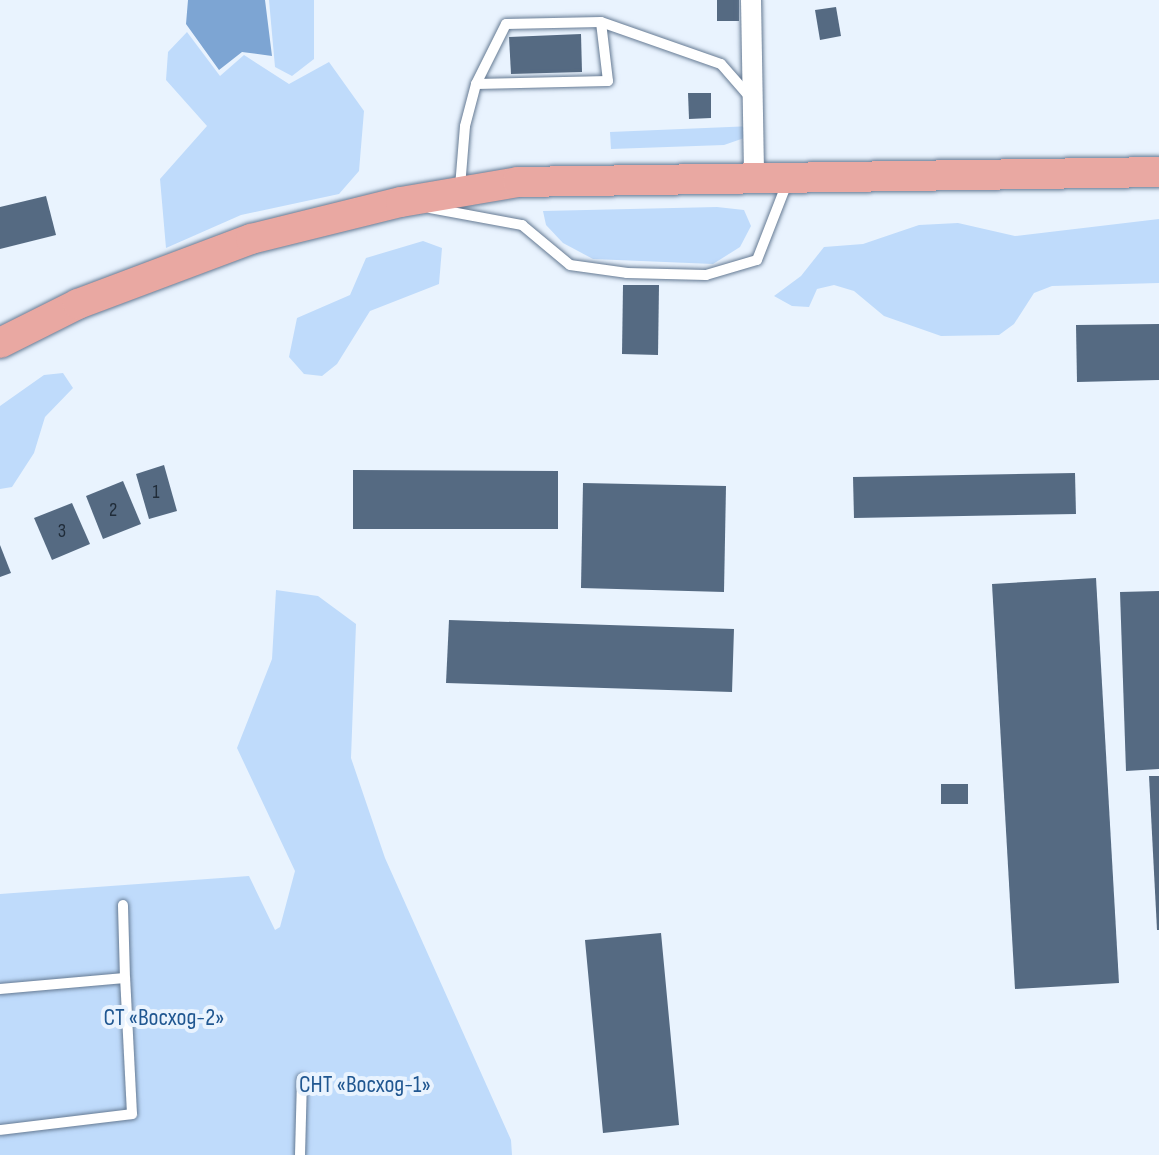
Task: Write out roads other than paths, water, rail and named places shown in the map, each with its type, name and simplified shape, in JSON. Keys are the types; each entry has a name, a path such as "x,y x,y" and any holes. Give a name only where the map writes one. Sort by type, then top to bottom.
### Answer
{"main road":[{"path":"0,343 172,265 401,202 460,191 580,178 1159,172"}],"street":[{"path":"751,0 754,176"}],"lane":[{"path":"460,191 465,126 476,84 506,24 601,22 721,64 747,90 754,120"},
{"path":"476,84 608,81 601,22"},
{"path":"401,202 522,225 570,265 627,273 706,275 757,260 790,175"},
{"path":"0,1130 132,1114 123,905"},
{"path":"0,989 125,978"},
{"path":"300,1155 302,1079"}],"park label":[{"name":"СТ «Восход-2»","path":"164,1018"},
{"name":"СНТ «Восход-1»","path":"365,1085"}]}
